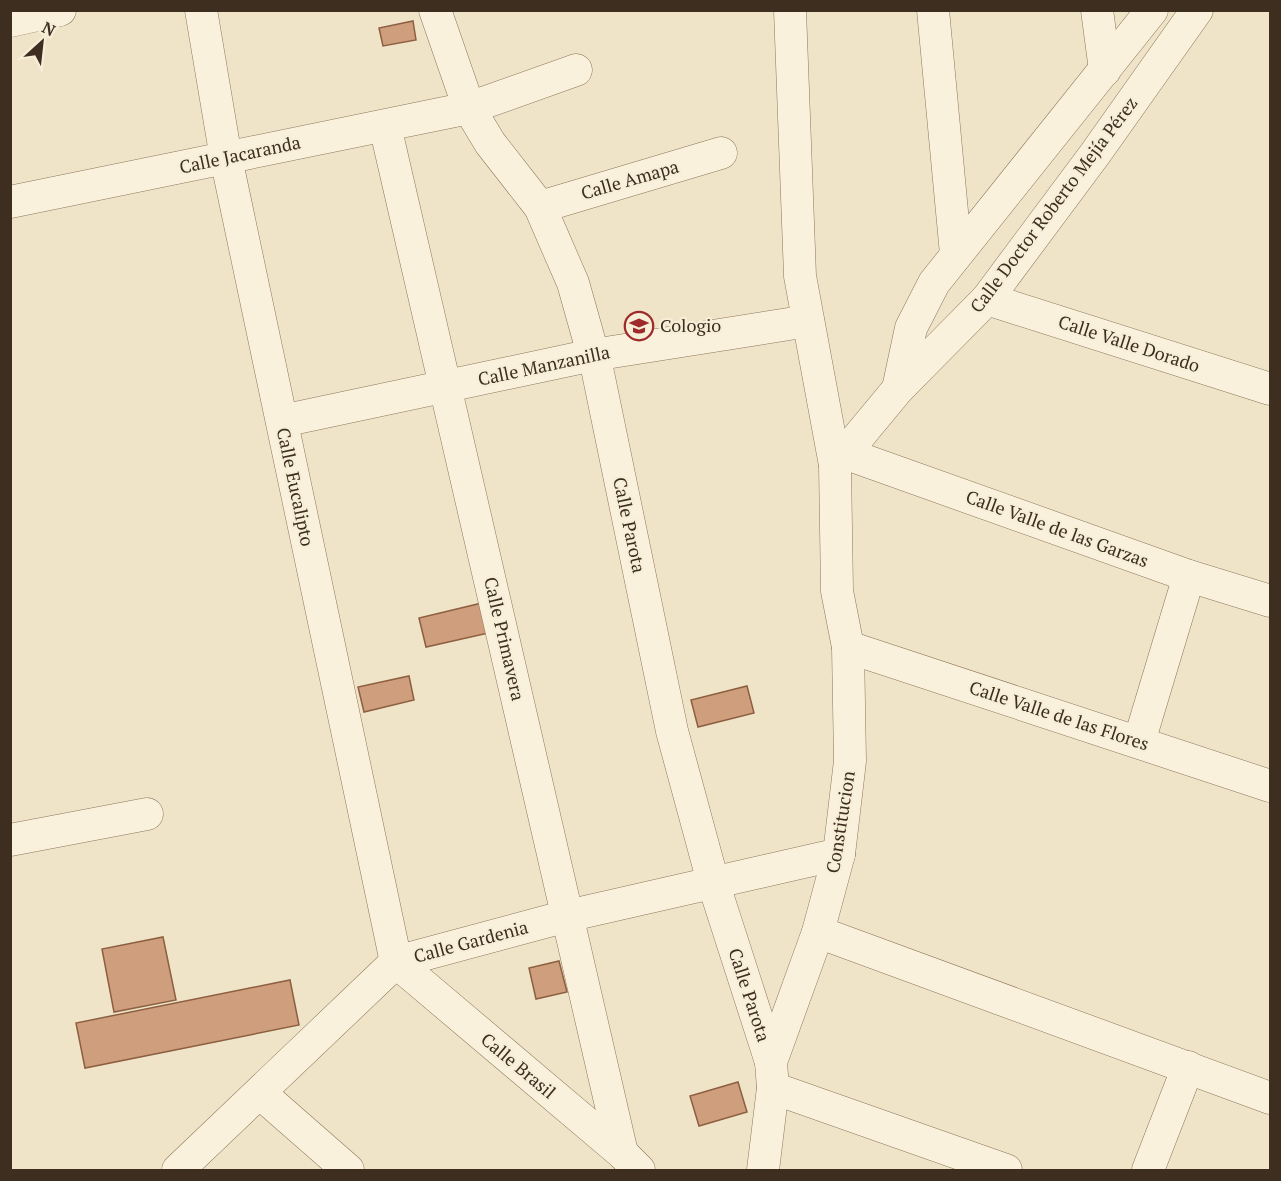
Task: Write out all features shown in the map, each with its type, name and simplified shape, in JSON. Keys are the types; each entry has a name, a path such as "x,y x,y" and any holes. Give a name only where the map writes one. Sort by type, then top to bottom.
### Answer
{"street":[{"path":"10,21 60,10"},
{"name":"Calle Eucalipto","path":"201,10 226,158 396,962"},
{"name":"Calle Parota","path":"435,10 469,108 490,143 540,207 573,283 593,355 672,731 713,882 772,1075"},
{"name":"Constitucion","path":"763,1170 772,1075 818,932 839,854 850,761 848,647 837,591 840,459 800,276 790,10"},
{"path":"933,10 956,254"},
{"path":"1097,10 1105,70"},
{"name":"Calle Doctor Roberto Mejía Pérez","path":"898,389 911,328 934,283 1152,10"},
{"name":"Calle Doctor Roberto Mejía Pérez","path":"840,459 898,389 987,299 1095,154 1197,10"},
{"name":"Calle Jacaranda","path":"10,202 469,108 576,70"},
{"name":"Calle Primavera","path":"385,126 567,916 630,1162"},
{"name":"Calle Amapa","path":"540,207 721,153"},
{"name":"Calle Valle Dorado","path":"987,299 1270,390"},
{"name":"Calle Manzanilla","path":"282,421 593,355 808,321"},
{"name":"Calle Valle de las Garzas","path":"840,459 1270,601"},
{"path":"1139,742 1190,576"},
{"name":"Calle Valle de las Flores","path":"848,647 1270,786"},
{"path":"10,840 147,814"},
{"name":"Calle Gardenia","path":"178,1170 396,962 567,916 839,854"},
{"path":"818,932 1270,1098"},
{"name":"Calle Brasil","path":"396,962 630,1162"},
{"path":"1148,1170 1188,1067"},
{"path":"772,1075 1006,1170"},
{"path":"260,1093 348,1170"}],"building":[{"path":"413,21 416,40 383,46 379,28"},
{"path":"486,602 493,632 426,647 419,618"},
{"path":"409,676 414,700 364,712 358,687"},
{"path":"747,686 754,713 698,727 691,700"},
{"path":"163,937 176,1000 114,1012 102,949"},
{"path":"559,961 567,992 536,999 529,968"},
{"path":"290,980 299,1025 85,1068 76,1023"},
{"path":"738,1082 747,1112 699,1126 690,1096"}],"place":[{"name":"Cologio","path":"639,326"}]}
